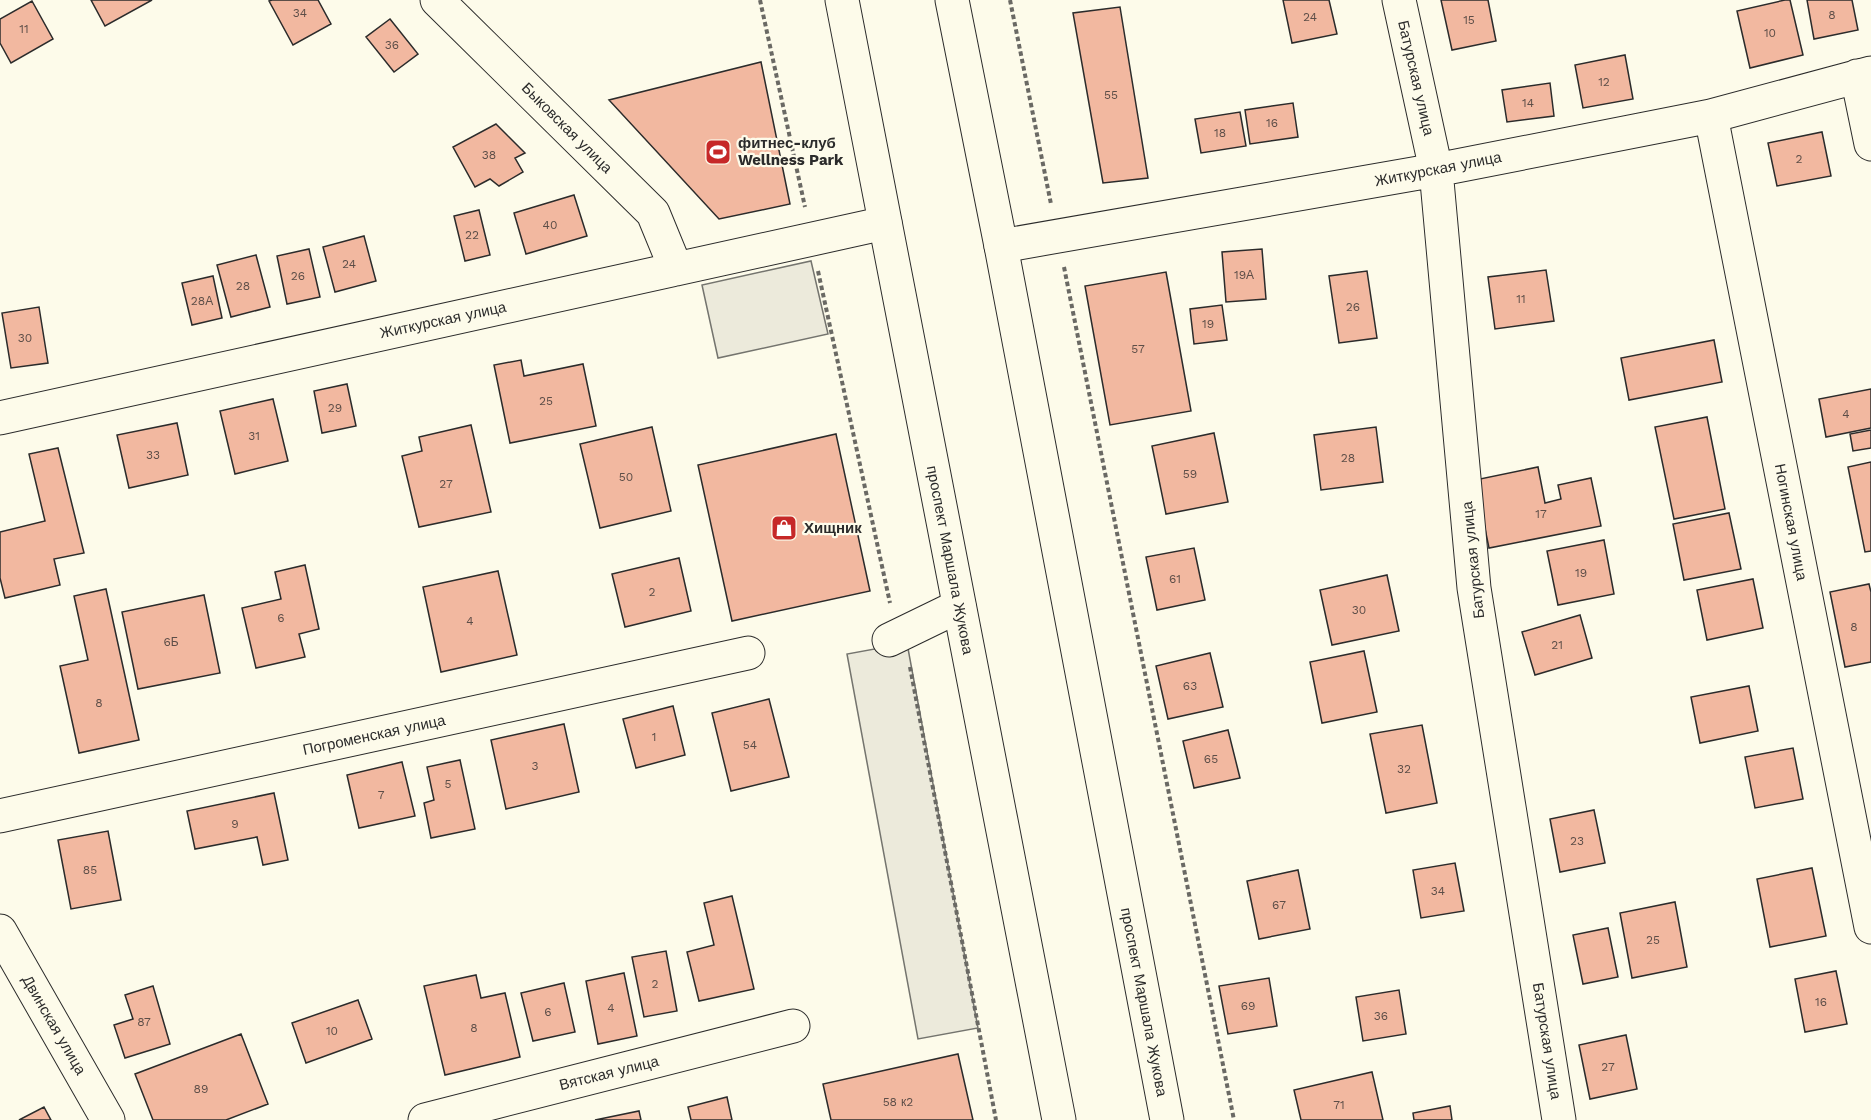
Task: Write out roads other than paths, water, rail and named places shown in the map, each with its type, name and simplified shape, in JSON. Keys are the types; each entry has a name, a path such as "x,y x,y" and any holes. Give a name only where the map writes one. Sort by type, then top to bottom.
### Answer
{"main road":[{"name":"Быковская улица","path":"437,0 653,213 676,269"},
{"name":"проспект Маршала Жукова","path":"842,0 1059,1120"},
{"name":"проспект Маршала Жукова","path":"952,0 1167,1120"},
{"name":"Батурская улица","path":"1399,0 1436,170 1474,588 1559,1120"},
{"name":"Житкурская улица","path":"1001,246 1436,170 1711,116 1864,74"},
{"path":"1864,74 1871,144"},
{"name":"Ногинская улица","path":"1711,116 1871,927"},
{"name":"Житкурская улица","path":"0,418 885,223"},
{"path":"896,637 959,606"},
{"name":"Погроменская улица","path":"0,816 748,653"},
{"name":"Двинская улица","path":"0,931 108,1120"},
{"name":"Вятская улица","path":"425,1120 794,1026"}],"place":[{"name":"фитнес-клуб Wellness Park","path":"718,152"},
{"name":"Хищник","path":"784,528"}]}
